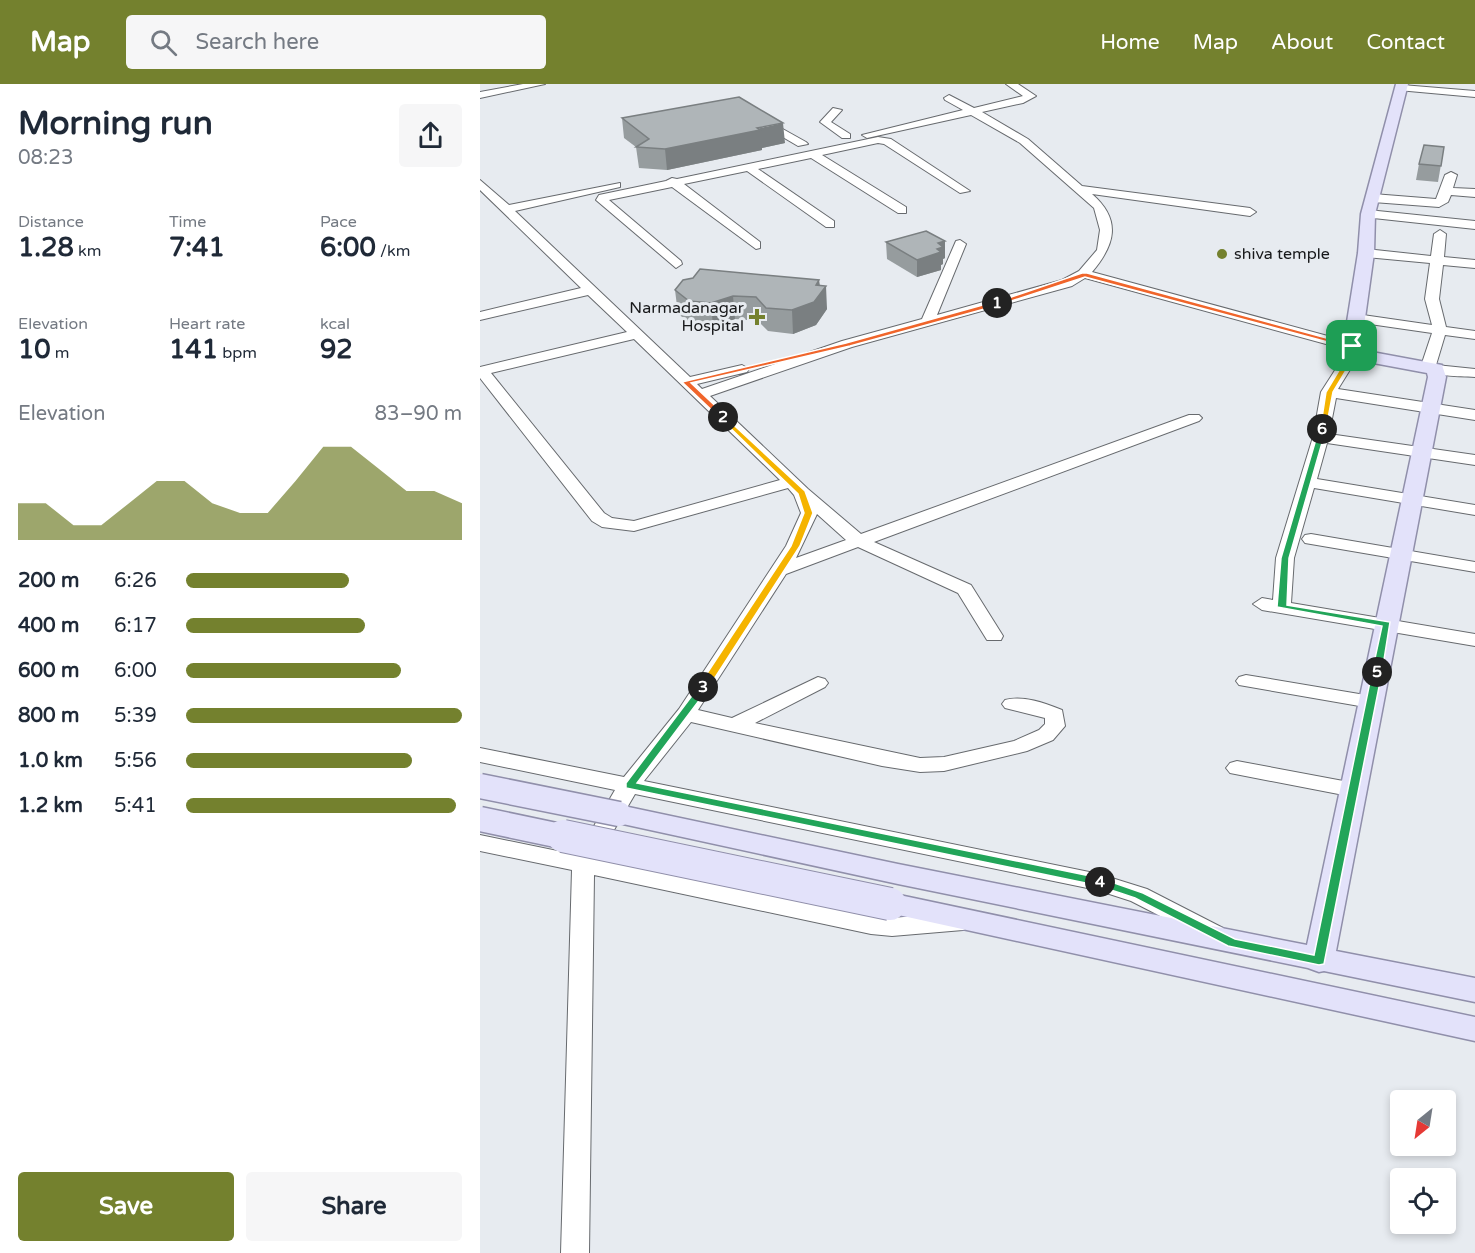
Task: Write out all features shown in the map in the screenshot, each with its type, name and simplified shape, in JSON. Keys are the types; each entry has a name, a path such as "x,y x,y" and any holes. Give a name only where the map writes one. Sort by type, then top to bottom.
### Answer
{"main road":[{"path":"1319,961 1437,377 1432,368 1368,357 1353,349 1371,206 1402,86"},
{"path":"480,786 1319,961 1475,990"},
{"path":"480,819 1475,1029"}],"street":[{"path":"480,95 540,84"},
{"path":"507,209 802,144 854,138 1019,101 1030,96 1011,84"},
{"path":"1402,86 1452,88 1475,94"},
{"path":"686,382 927,323 1037,292 1084,274 1103,251 1106,230 1100,207 1024,141 949,98"},
{"path":"837,110 825,122 854,138 887,141 964,191"},
{"path":"755,116 802,144"},
{"path":"676,264 602,200 610,194 811,153 854,138"},
{"path":"811,153 902,210"},
{"path":"747,166 830,224"},
{"path":"1371,206 1438,203 1444,199 1451,175"},
{"path":"672,181 756,245"},
{"path":"480,184 797,488 858,541 965,589 994,636"},
{"path":"1081,189 1250,212"},
{"path":"1447,191 1475,193"},
{"path":"1371,206 1475,225"},
{"path":"1440,234 1432,299 1440,330 1432,368 1475,374"},
{"path":"927,323 960,244"},
{"path":"1366,253 1475,264"},
{"path":"1084,274 1353,349 1329,392 1321,436 1285,558 1282,607"},
{"path":"480,316 592,290"},
{"path":"1356,318 1475,335"},
{"path":"637,334 481,371 598,517 608,523 634,526 797,488"},
{"path":"699,395 847,344"},
{"path":"1329,392 1475,415"},
{"path":"780,570 1194,417"},
{"path":"1321,436 1475,460"},
{"path":"1317,484 1475,510"},
{"path":"575,1253 583,865 629,786 686,714 795,546 808,513 797,488"},
{"path":"1311,539 1475,567"},
{"path":"1262,604 1475,640"},
{"path":"1246,681 1371,702"},
{"path":"735,725 818,683"},
{"path":"686,714 882,759 920,765 944,764 1020,746 1046,735 1055,726 1055,715 1040,708 1012,704"},
{"path":"480,755 1111,885 1139,896 1232,943"},
{"path":"1237,768 1354,790"},
{"path":"480,843 881,927 969,921"}],"building":[{"path":"739,97 783,123 757,128 760,130 665,149 636,147 649,139 622,118"},
{"path":"1424,145 1444,147 1441,166 1419,164"},
{"path":"926,231 945,241 938,243 943,247 937,249 941,252 917,260 886,242"},
{"path":"700,269 819,280 816,285 826,286 814,302 792,310 766,308 756,297 733,296 711,303 689,301 675,290 683,280 693,278"}],"place":[{"name":"shiva temple","path":"1222,254"},
{"name":"Narmadanagar Hospital","path":"757,317"}],"route":[{"path":"1084,274 1352,346 1354,352 1329,392 1321,436 1285,558 1282,607 1387,624 1362,757 1319,961 1232,943 1139,896 1111,885 629,786 686,714 795,546 808,513 802,493 686,382 847,344 1037,292 1084,274"}]}
